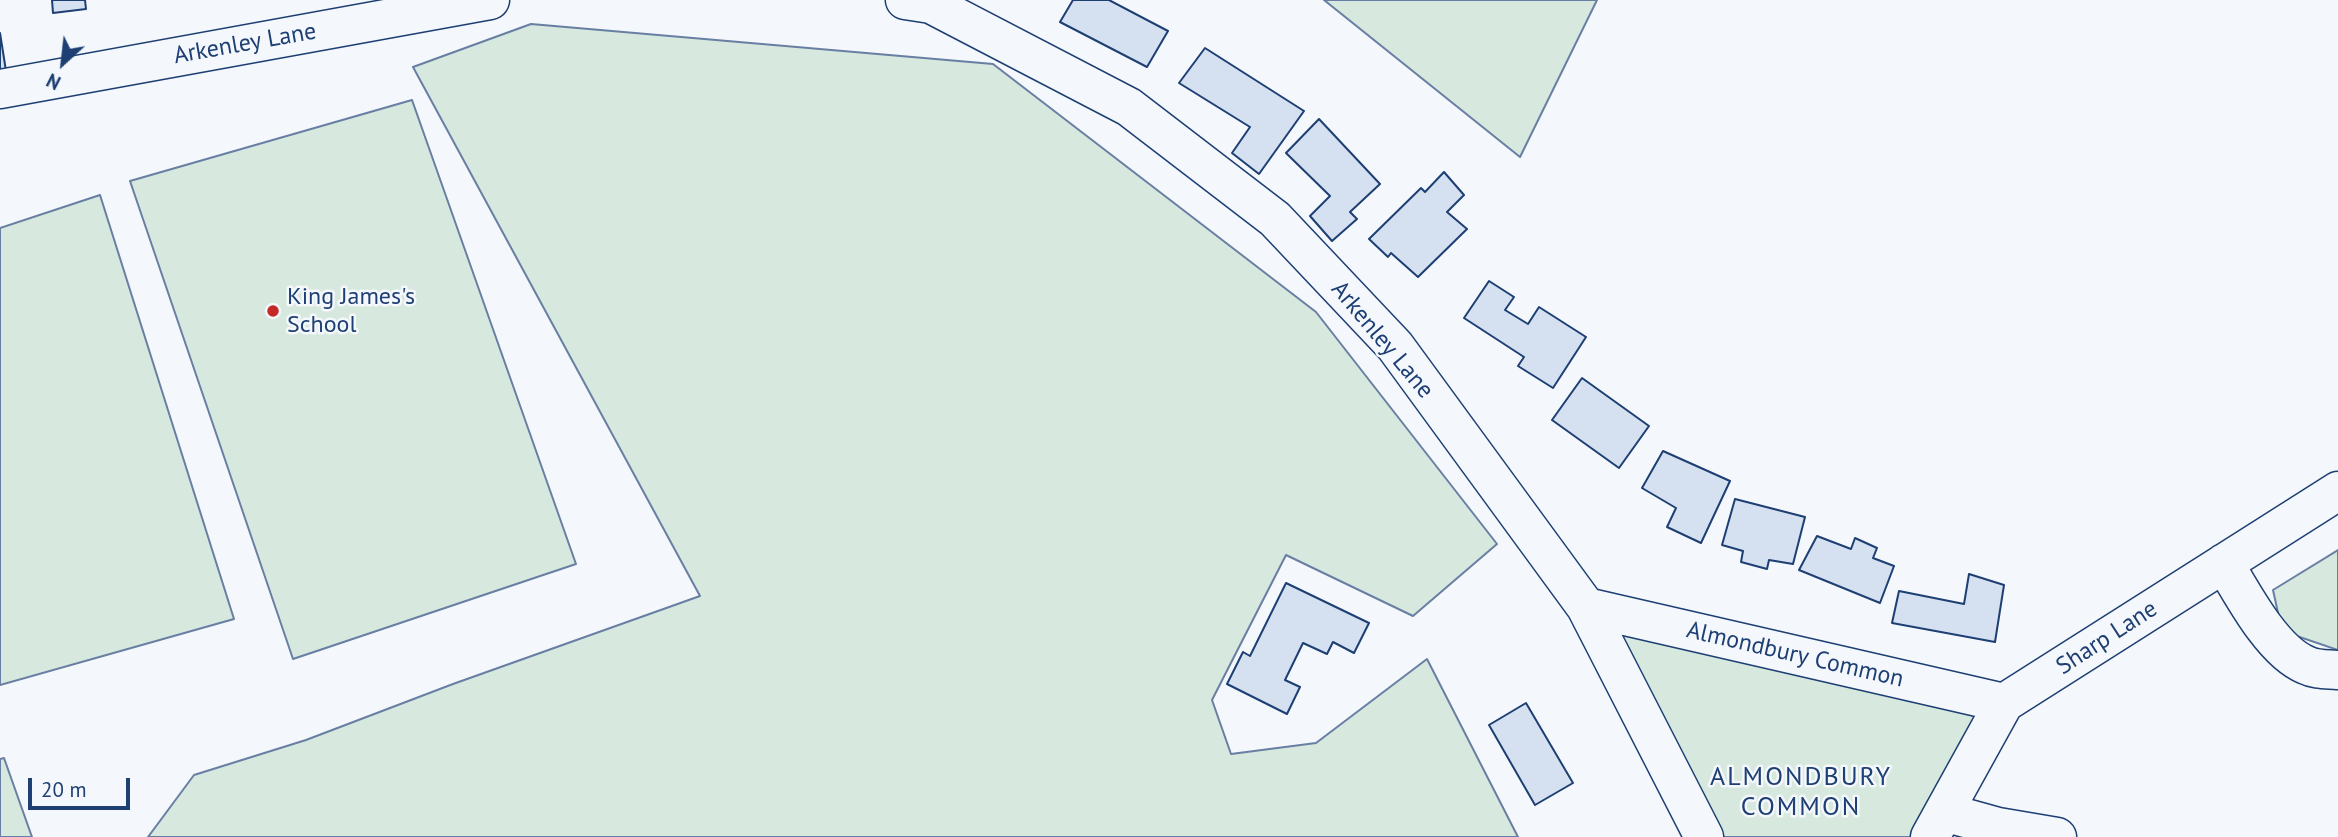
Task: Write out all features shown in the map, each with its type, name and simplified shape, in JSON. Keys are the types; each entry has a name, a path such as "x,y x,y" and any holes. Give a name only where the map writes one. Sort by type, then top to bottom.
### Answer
{"street":[{"name":"Arkenley Lane","path":"0,89 490,0"},
{"name":"Arkenley Lane","path":"905,0 931,4 1129,107 1275,219 1395,346 1586,607 1704,837"},
{"name":"Sharp Lane","path":"1937,825 2004,703 2338,491"},
{"path":"2224,563 2255,614 2286,651 2304,665 2321,670 2338,670"},
{"name":"Almondbury Common","path":"1586,607 2004,703"},
{"path":"1937,825 1998,827 2057,837"}],"shaded area":[{"path":"1324,0 1597,0 1520,157"},
{"path":"531,24 993,64 1316,312 1497,544 1413,616 1286,555 1212,700 1231,754 1316,743 1427,659 1518,837 148,837 194,775 306,740 453,684 700,596 413,67"},
{"path":"412,100 576,564 293,659 130,181"},
{"path":"100,195 234,619 0,685 0,228"},
{"path":"2338,550 2338,650 2282,631 2273,590"},
{"name":"Almondbury Common","path":"1585,607 2000,705 1927,837 1700,837"},
{"path":"4,758 32,837 0,837 0,759"}],"building":[{"path":"52,0 85,0 86,9 53,13"},
{"path":"1073,0 1109,0 1168,31 1147,67 1060,22"},
{"path":"0,33 6,71 0,72"},
{"path":"1205,48 1304,111 1259,174 1232,153 1250,127 1179,83"},
{"path":"1319,119 1380,184 1350,212 1357,219 1332,241 1310,216 1330,196 1286,153"},
{"path":"1444,172 1464,195 1447,212 1467,229 1418,277 1391,253 1388,257 1369,239 1421,188 1425,192"},
{"path":"1489,281 1514,297 1505,310 1528,324 1539,307 1586,337 1553,388 1518,366 1524,357 1464,318"},
{"path":"1582,378 1649,426 1619,468 1552,420"},
{"path":"1663,451 1730,481 1701,543 1667,527 1676,508 1642,488"},
{"path":"1735,499 1805,517 1793,564 1769,560 1767,569 1741,562 1743,551 1722,545"},
{"path":"1817,536 1851,549 1855,538 1877,548 1873,558 1894,566 1880,603 1799,570"},
{"path":"1969,574 2004,585 1995,642 1892,623 1899,591 1964,604"},
{"path":"1286,583 1369,623 1354,653 1333,642 1327,654 1303,643 1285,680 1300,687 1287,714 1227,684 1243,652 1250,656"},
{"path":"1526,703 1573,783 1535,805 1489,725"}],"place":[{"name":"King James's School","path":"273,311"}],"district":[{"name":"ALMONDBURY COMMON","path":"1801,793"}]}
